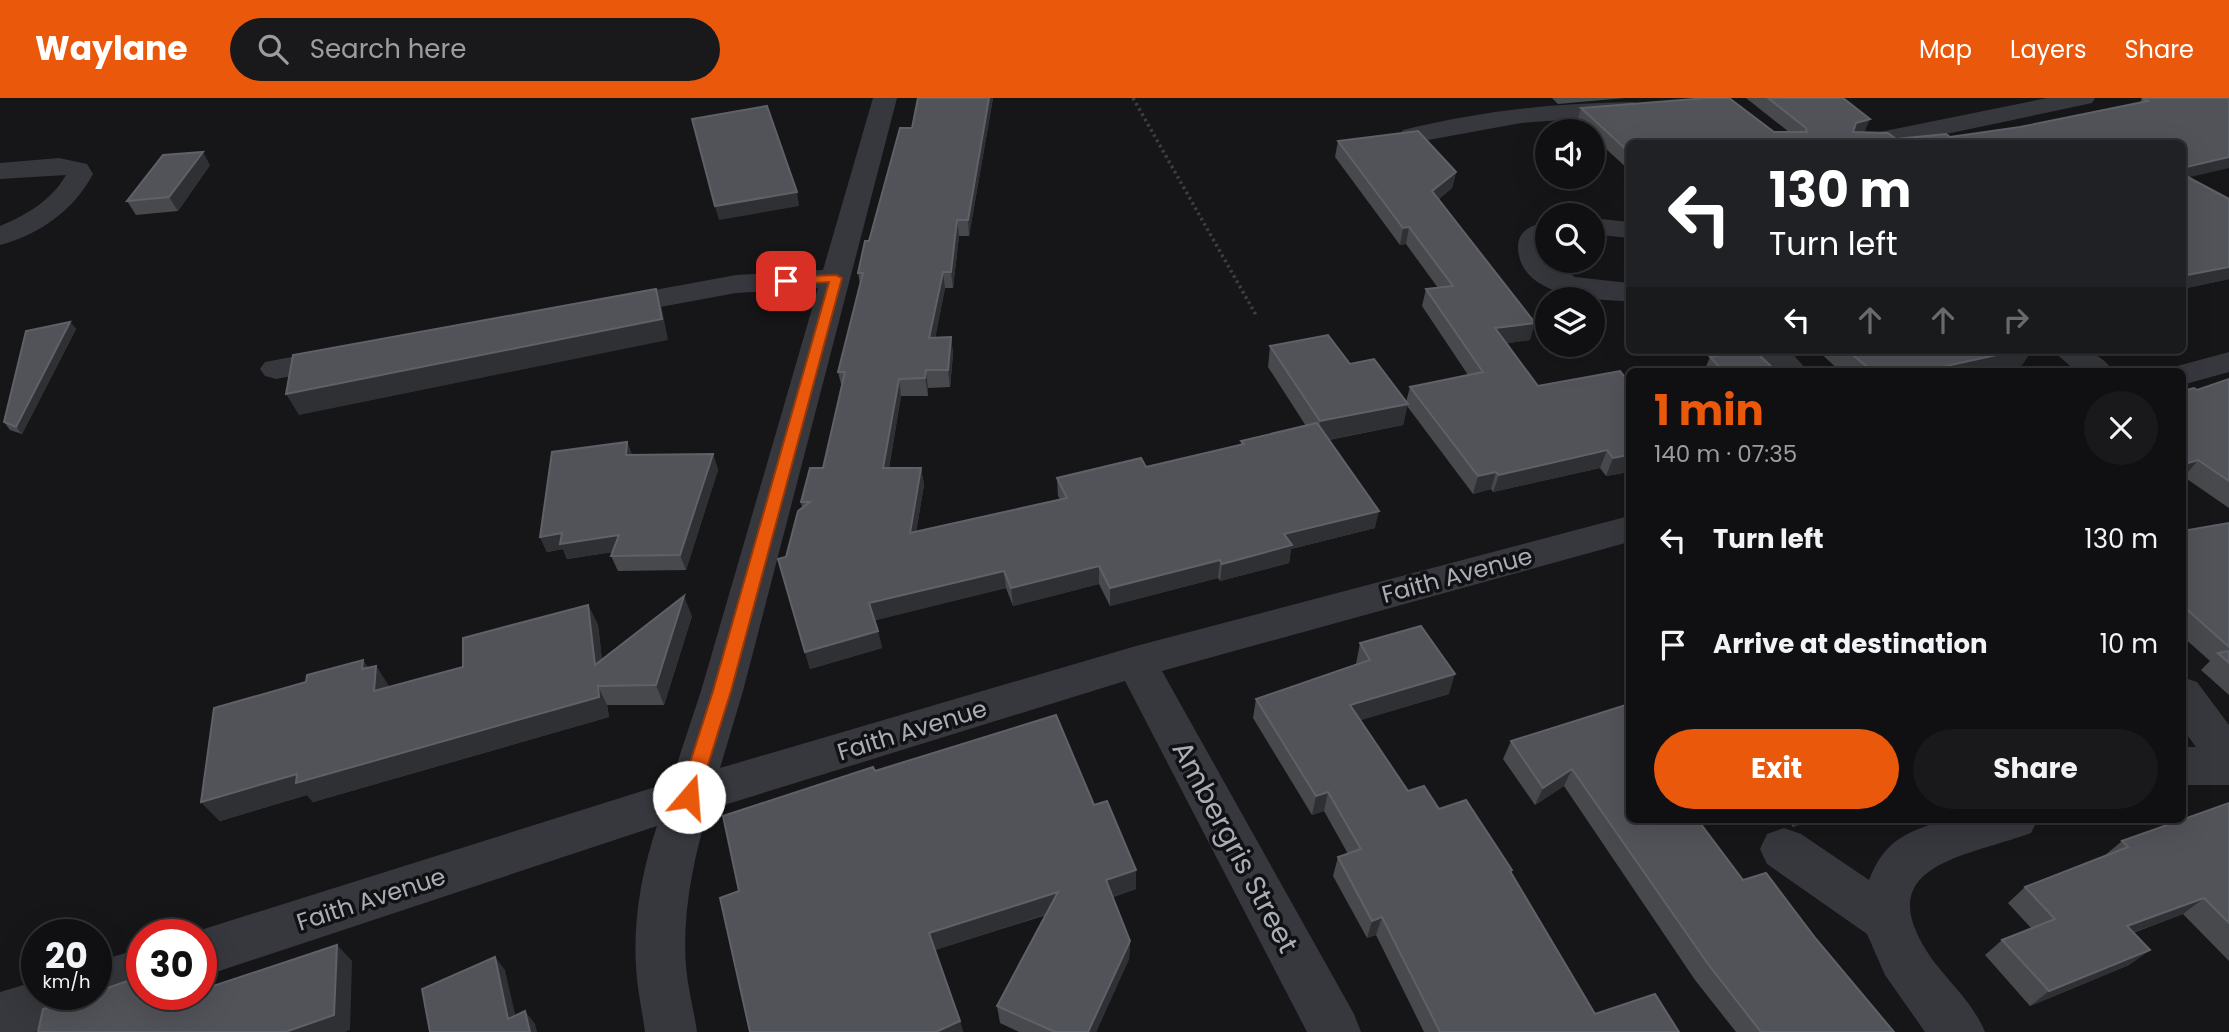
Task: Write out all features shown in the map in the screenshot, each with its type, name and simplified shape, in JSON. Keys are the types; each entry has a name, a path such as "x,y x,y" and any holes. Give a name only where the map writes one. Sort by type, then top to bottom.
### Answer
{"street":[{"path":"671,1032 662,967 663,905 673,848 722,691 886,98"},
{"path":"1879,140 2082,98"},
{"path":"1412,135 1449,125 1525,114 1653,107"},
{"path":"0,171 59,166 78,170 80,174 59,201 19,228 0,236"},
{"path":"1605,227 1626,230"},
{"path":"1535,236 1532,238 1535,262"},
{"path":"1547,273 1572,286 1626,292"},
{"path":"584,312 736,284 836,278"},
{"path":"276,369 370,352"},
{"path":"1775,354 1789,368"},
{"path":"2074,354 2093,368"},
{"path":"2186,374 2229,362"},
{"name":"Faith Avenue","path":"217,948 689,797 1136,662 1626,530"},
{"name":"Ambergris Street","path":"1136,662 1335,1032"},
{"path":"2186,700 2229,759"},
{"path":"2186,766 2229,766"},
{"path":"1959,1032 1909,966 1887,920 1884,904 1886,891 1899,867 1921,849 2002,823"},
{"path":"1784,849 1887,920"},
{"path":"0,1018 25,1010"}],"path":[{"path":"1133,98 1256,315"}],"building":[{"path":"918,98 989,98 968,220 957,220 951,272 943,272 929,338 951,337 948,370 926,370 925,378 899,379 883,468 921,468 910,533 1067,498 1057,478 1141,458 1146,467 1244,444 1241,441 1317,423 1379,511 1284,534 1292,545 1222,564 1220,560 1110,588 1099,566 1011,588 1004,571 869,603 878,631 805,652 778,559 786,557 798,511 810,502 801,502 810,468 823,468 845,372 838,372 863,273 858,273 865,241 869,241 900,128 912,128"},
{"path":"1729,98 1774,132 1807,132 1806,128 1768,98 1843,98 1870,119 1856,123 1853,132 1888,133 1896,139 1946,134 1950,137 2020,127 2148,101 2142,98 2229,98 2229,157 2186,167 2186,140 1626,140 1626,149 1605,130 1605,119 1593,119 1581,108"},
{"path":"767,106 797,192 715,206 692,119"},
{"path":"1418,131 1456,172 1432,191 1535,323 1495,328 1538,386 1620,371 1626,378 1626,456 1613,458 1607,450 1499,475 1496,472 1478,476 1410,387 1483,372 1426,289 1453,286 1409,227 1403,228 1338,141"},
{"path":"203,152 169,197 127,201 163,155"},
{"path":"2186,176 2229,199 2229,267 2186,275"},
{"path":"656,289 662,319 286,394 293,355"},
{"path":"70,322 16,427 4,422 26,331"},
{"path":"1328,335 1350,364 1374,359 1408,404 1320,421 1270,346"},
{"path":"1758,354 1773,368 1720,368 1710,357"},
{"path":"1852,354 2001,354 1937,368 1868,368"},
{"path":"2229,379 2229,481 2198,460 2186,464 2186,390 2197,390"},
{"path":"627,442 626,455 713,454 680,555 611,556 619,535 560,544 562,533 540,537 552,452"},
{"path":"2229,523 2229,647 2186,609 2186,530"},
{"path":"684,596 656,685 598,686 599,697 296,783 297,774 201,802 214,708 306,682 307,675 363,660 362,669 376,666 374,691 463,667 463,638 588,605 595,665"},
{"path":"1421,626 1455,674 1350,705 1408,791 1424,786 1439,809 1466,800 1512,870 1510,871 1595,1014 1655,994 1679,1032 1440,1032 1382,917 1372,921 1338,857 1361,849 1328,792 1316,796 1256,699 1370,660 1360,643"},
{"path":"2229,651 2229,663 2218,653"},
{"path":"1626,705 1626,823 1700,823 1743,880 1766,873 1816,939 1894,1032 1761,1032 1708,964 1572,769 1543,788 1511,741"},
{"path":"1056,715 1094,805 1107,801 1136,870 1106,880 1130,941 1088,1032 1055,1032 997,1006 1058,892 929,933 960,1021 936,1032 750,1032 720,898 739,891 723,816 873,767 875,771"},
{"path":"2229,803 2229,923 2204,898 2127,926 2150,950 2049,991 2002,940 2055,919 2025,887 2128,847 2122,841 2173,823 2186,823 2186,818"},
{"path":"337,945 334,1015 288,1032 38,1032 43,1010 112,1010 112,986 126,982 126,1010 217,1010 217,985"},
{"path":"495,957 508,1019 525,1011 530,1032 430,1032 422,989"}],"route":[{"path":"689,797 722,691 836,278 786,281"}]}
